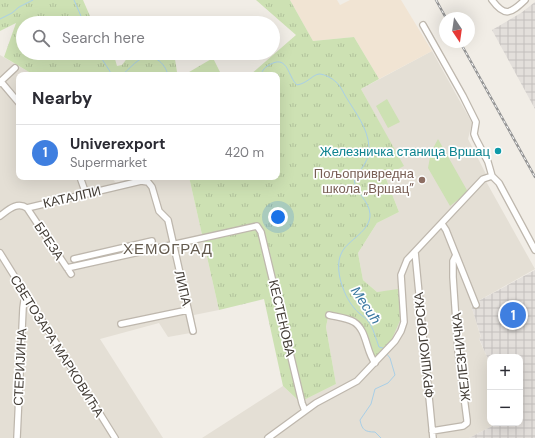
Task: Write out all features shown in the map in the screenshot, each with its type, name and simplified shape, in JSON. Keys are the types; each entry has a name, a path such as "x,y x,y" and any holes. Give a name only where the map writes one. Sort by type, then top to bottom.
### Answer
{"street":[{"path":"492,0 499,9 506,12 512,11 525,0"},
{"path":"423,25 476,122 474,134 488,162 492,176 499,183 535,250"},
{"path":"15,68 0,82 16,99"},
{"path":"268,438 305,411 357,381 390,348 404,322 401,285 403,268 407,260 483,179 492,176"},
{"path":"81,180 86,194"},
{"name":"КАТАЛПИ","path":"0,216 17,205 22,205 27,208 146,181"},
{"name":"ЛИПА","path":"146,181 152,187 159,212 168,220 193,331"},
{"name":"БРЕЗА","path":"27,208 71,274"},
{"path":"442,224 446,230 476,305"},
{"name":"КЕСТЕНОВА","path":"173,244 257,226 261,232 305,411"},
{"path":"74,259 152,241"},
{"path":"67,268 173,244"},
{"name":"ФРУШКОГОРСКА","path":"415,252 433,438"},
{"name":"СВЕТОЗАРА МАРКОВИЋА","path":"0,253 115,438"},
{"path":"99,254 101,261"},
{"name":"ЖЕЛЕЗНИЧКА","path":"432,431 464,426 467,423 458,351 453,277 453,261 456,254"},
{"name":"СТЕРИЈИНА","path":"17,438 23,308 26,297"},
{"path":"120,324 188,310"},
{"path":"329,315 354,322 358,326 369,354 375,363"}],"shaded area":[{"path":"290,0 337,0 340,5 350,0 401,0 432,51 379,79 354,37 313,41"},
{"path":"535,2 535,109 492,30 521,13"},
{"path":"432,51 472,123 468,139 486,174 483,176 535,269 471,305 481,338 479,339 487,357 487,426 492,426 469,438 202,438 283,386 300,402 336,384 326,327 329,312 356,320 363,329 398,290 377,292 363,280 358,253 377,223 399,212 385,176 403,166 361,89"},
{"path":"0,55 29,72 16,72 16,180 114,180 116,183 126,180 190,180 219,310 194,315 196,332 168,337 159,323 100,339 163,438 0,438"},
{"path":"535,270 535,438 469,438 492,426 523,426 523,354 487,354 487,357 479,338 481,337 471,305"}],"green space":[{"path":"0,0 83,0 90,16 16,16 16,23 0,31"},
{"path":"256,0 290,0 313,41 354,37 379,79 361,89 404,166 385,176 399,212 377,223 358,253 363,280 377,292 398,289 402,316 391,341 376,357 371,355 363,329 356,320 329,312 326,327 336,384 300,402 283,386 264,299 219,310 190,180 280,180 280,72 253,72 267,60 280,60 280,49 296,35 280,21 280,16 274,16"},
{"path":"16,23 16,60 115,60 117,66 122,65 126,60 175,60 177,72 29,72 4,57"},
{"path":"210,60 214,60 220,72 189,72"},
{"path":"387,99 400,122 388,128 376,106"},
{"path":"438,139 468,192 450,206 428,168 431,152"}],"waterway":[{"name":"Месић","path":"0,19 33,0"},
{"name":"Месић","path":"74,0 81,16"},
{"name":"Месић","path":"103,60 110,72"},
{"name":"Месић","path":"125,72 139,60"},
{"name":"Месић","path":"157,60 161,62 167,72"},
{"name":"Месић","path":"262,72 269,65 281,62 287,68 297,85 304,83 319,74 328,76 339,85 364,127 368,140 369,152 364,164 354,179 355,184 369,209 369,220 363,230 342,252 339,260 339,275 344,291 352,305 356,311 368,321 379,347 383,348"},
{"name":"Месић","path":"381,438 375,432 364,430 360,420 371,404 375,389 388,383 395,375 390,358 386,353"}],"railway":[{"path":"436,0 443,12"},
{"path":"463,48 535,177"}],"place":[{"name":"Железничка станица Вршац","path":"498,151"},
{"name":"Пољопривредна школа „Вршац”","path":"422,180"},
{"name":"Univerexport","path":"513,315"}],"district":[{"name":"ХЕМОГРАД","path":"168,249"}]}
